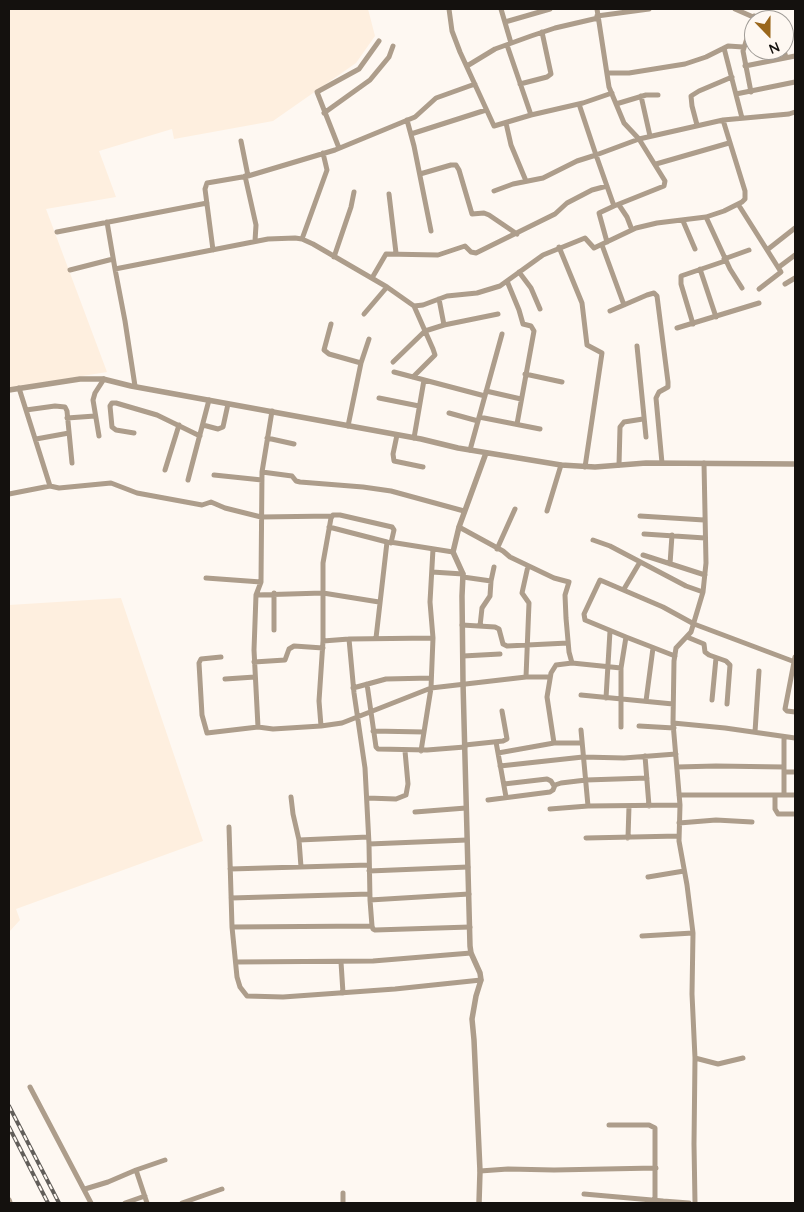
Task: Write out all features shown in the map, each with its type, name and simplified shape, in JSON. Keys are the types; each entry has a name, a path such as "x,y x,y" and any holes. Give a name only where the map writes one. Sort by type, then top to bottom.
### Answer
{"street":[{"path":"449,9 452,31 494,126 579,104 612,93"},
{"path":"501,9 520,84 531,115"},
{"path":"505,22 550,9"},
{"path":"597,9 607,73 616,104 624,122 639,139 665,181 664,186 599,213 604,244 624,305"},
{"path":"467,66 495,49 542,32 598,17 650,9"},
{"path":"520,84 547,77 551,74 542,32"},
{"path":"339,148 317,92 359,68 378,41"},
{"path":"607,73 629,73 685,64 706,57 731,45 743,47 743,57 751,92"},
{"path":"324,113 370,80 389,57 393,46"},
{"path":"724,48 742,118"},
{"path":"745,66 776,60"},
{"path":"697,125 691,96 732,77"},
{"path":"736,94 795,82"},
{"path":"213,250 205,189 207,183 247,176 323,154 407,120 415,116 436,98 475,84"},
{"path":"616,104 651,94 658,96"},
{"path":"641,96 650,136"},
{"path":"579,104 606,186 616,206 627,217 632,230"},
{"path":"411,134 486,110"},
{"path":"494,191 543,178 567,166 650,136 723,120 795,112"},
{"path":"407,120 420,174 430,231"},
{"path":"414,306 460,294 477,294 500,286 543,255 585,238 594,248 632,230 657,223 706,217 742,202 745,195 723,120"},
{"path":"506,123 511,145 526,181"},
{"path":"241,141 256,225 255,241"},
{"path":"656,164 729,143"},
{"path":"302,239 327,170 323,154"},
{"path":"420,174 456,165 472,213 489,215 517,234"},
{"path":"372,278 383,256 389,253 438,255 465,246 471,252 476,253 555,214 567,203 592,190 606,186"},
{"path":"334,257 343,233 354,192"},
{"path":"389,194 396,253"},
{"path":"57,232 207,203"},
{"path":"738,204 779,267 780,273 759,288"},
{"path":"706,217 725,260 742,288"},
{"path":"683,221 695,248"},
{"path":"107,222 135,386"},
{"path":"767,250 795,228"},
{"path":"115,269 255,241 302,239 372,278 414,306 433,349 434,356 413,377"},
{"path":"559,247 582,303 587,345 602,353 585,467"},
{"path":"694,324 681,284 681,278 684,274 749,250"},
{"path":"779,267 795,255"},
{"path":"70,270 113,259"},
{"path":"700,269 716,317"},
{"path":"519,272 531,288 540,309"},
{"path":"785,284 795,278"},
{"path":"507,281 523,324 534,328 516,424"},
{"path":"364,314 387,287"},
{"path":"610,311 652,294 656,294 658,298 668,382 668,387 658,392 656,398 662,463"},
{"path":"439,299 444,325"},
{"path":"678,328 759,303"},
{"path":"393,362 425,331 444,325 498,314"},
{"path":"331,324 324,350 329,354 361,363"},
{"path":"470,450 502,334"},
{"path":"348,426 361,363 369,339"},
{"path":"637,346 646,437"},
{"path":"394,372 486,393 521,398"},
{"path":"526,374 562,382"},
{"path":"9,390 80,379 104,379 470,450 561,465 585,467 662,463 795,464"},
{"path":"99,436 94,400 95,393 104,379"},
{"path":"414,438 424,380"},
{"path":"19,388 50,486"},
{"path":"379,398 419,406"},
{"path":"188,480 209,400"},
{"path":"134,433 113,428 110,406 112,403 157,415 200,436"},
{"path":"203,425 221,428 224,424 228,404"},
{"path":"26,410 63,406 66,408 72,463"},
{"path":"258,727 254,662 256,595 261,582 262,472 272,411"},
{"path":"449,413 540,428"},
{"path":"67,418 95,416"},
{"path":"618,465 620,427 624,422 644,419"},
{"path":"165,470 179,425"},
{"path":"36,439 69,433"},
{"path":"397,435 393,454 394,461 422,467"},
{"path":"267,438 294,444"},
{"path":"479,1203 480,1172 472,1019 481,980 471,953 463,683 463,575 453,552 464,511 486,453"},
{"path":"695,1203 693,933 680,853 680,805 673,704 676,648 691,632 703,592 705,538 704,463"},
{"path":"547,512 561,465"},
{"path":"262,472 292,476 296,481 300,482 391,491 464,511"},
{"path":"214,475 262,480"},
{"path":"9,494 50,486 59,488 111,483 137,493 202,506 211,502 225,508 261,517 340,516 392,527 394,530 389,542 376,638"},
{"path":"497,549 516,509"},
{"path":"321,726 319,701 323,648 323,563 332,516"},
{"path":"640,516 704,520"},
{"path":"329,527 389,542 453,552"},
{"path":"459,527 528,566 568,582 565,595 568,643 572,663"},
{"path":"644,534 705,538"},
{"path":"670,564 672,535"},
{"path":"593,540 610,546 703,592"},
{"path":"421,751 432,678 433,638 430,602 433,549"},
{"path":"643,556 704,575"},
{"path":"624,590 640,562"},
{"path":"526,677 529,603 523,595 522,589 528,566"},
{"path":"480,626 482,608 490,596 490,581 494,567"},
{"path":"432,572 463,575 490,581"},
{"path":"206,578 261,582"},
{"path":"675,656 586,622 584,614 600,580 675,613 694,624 795,660 785,708 787,711 795,712"},
{"path":"274,593 274,630"},
{"path":"256,595 323,593 380,602"},
{"path":"462,625 499,629 505,646 568,643"},
{"path":"606,698 610,631"},
{"path":"621,727 621,668 626,637"},
{"path":"687,637 704,644 705,652 726,661 730,665 727,704"},
{"path":"323,641 376,638 433,638"},
{"path":"349,639 353,688 365,768 372,929 381,931 470,927"},
{"path":"254,662 285,660 289,650 294,646 323,648"},
{"path":"646,701 653,648"},
{"path":"463,656 500,654"},
{"path":"221,657 202,659 199,664 202,715 206,731 212,733 258,727 273,729 342,723 431,688 526,677 550,677"},
{"path":"712,700 716,658"},
{"path":"554,744 547,697 550,677 556,665 572,663 621,668"},
{"path":"755,732 759,671"},
{"path":"224,679 255,677"},
{"path":"353,688 386,679 432,678"},
{"path":"367,684 378,750 421,751 505,740 507,737 502,712"},
{"path":"789,687 795,688"},
{"path":"581,695 673,704"},
{"path":"638,726 673,725 755,732 795,738"},
{"path":"581,730 588,806"},
{"path":"374,731 424,732"},
{"path":"784,737 784,795"},
{"path":"496,742 506,797"},
{"path":"498,753 554,744 582,742"},
{"path":"367,798 396,799 406,796 408,784 405,751"},
{"path":"500,766 584,757 624,758 676,754"},
{"path":"645,756 649,806"},
{"path":"677,768 716,766 795,772"},
{"path":"488,800 550,792 557,784 586,780 647,778"},
{"path":"504,784 547,779 554,786"},
{"path":"679,795 795,795"},
{"path":"775,795 778,814 795,814"},
{"path":"291,797 293,814 300,840 301,867"},
{"path":"550,809 588,806 680,805"},
{"path":"628,838 629,806"},
{"path":"415,812 466,808"},
{"path":"679,823 716,820 752,822"},
{"path":"229,827 232,927 240,987 243,994 247,996 283,997 396,990 481,980"},
{"path":"586,838 679,836"},
{"path":"300,840 368,837"},
{"path":"369,844 467,840"},
{"path":"230,869 468,867"},
{"path":"648,877 684,871"},
{"path":"231,898 469,894"},
{"path":"232,927 372,926"},
{"path":"642,936 693,933"},
{"path":"236,962 398,960 471,953"},
{"path":"341,962 344,993"},
{"path":"695,1058 718,1064 743,1058"},
{"path":"30,1087 91,1203"},
{"path":"609,1125 652,1126 656,1133 655,1200"},
{"path":"85,1189 165,1160"},
{"path":"480,1172 508,1169 656,1168"},
{"path":"136,1170 147,1203"},
{"path":"185,1203 222,1189"},
{"path":"343,1193 343,1203"},
{"path":"584,1194 689,1203"},
{"path":"125,1203 145,1196"}],"shaded area":[{"path":"9,9 368,9 375,36 356,63 273,121 174,139 172,129 99,151 116,197 46,209 107,372 9,388"},
{"path":"121,598 203,841 16,909 20,920 9,932 9,605"}],"railway":[{"path":"9,1106 59,1203"},
{"path":"9,1127 48,1203"}]}
